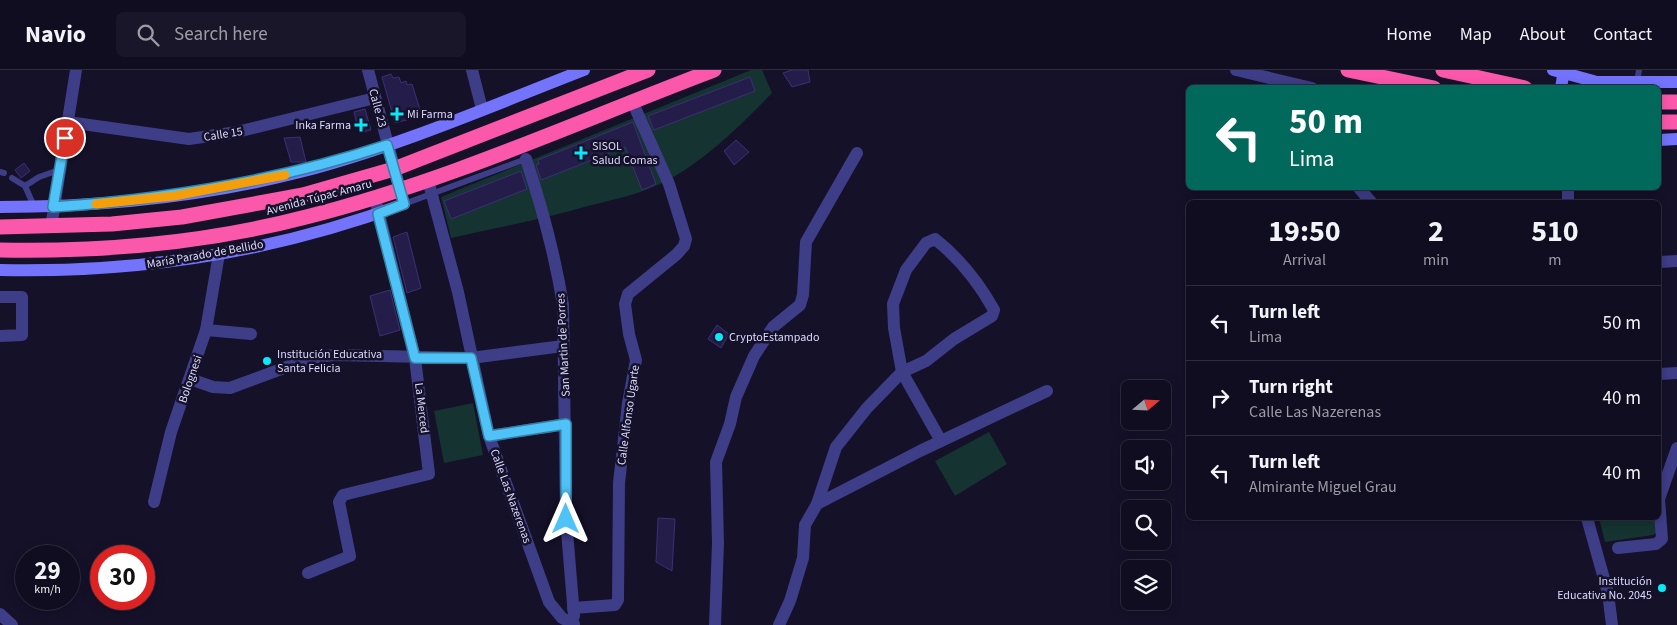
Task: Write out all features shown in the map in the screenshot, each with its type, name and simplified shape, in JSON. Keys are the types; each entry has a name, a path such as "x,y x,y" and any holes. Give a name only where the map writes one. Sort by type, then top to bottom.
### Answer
{"highway":[{"name":"Avenida Túpac Amaru","path":"0,227 52,227 182,217 303,195 394,169 648,70"},
{"name":"Avenida Túpac Amaru","path":"0,250 50,251 114,248 183,241 306,218 375,198 402,197 430,187 632,101 714,70"},
{"path":"1348,70 1420,85"},
{"path":"1443,70 1511,85"},
{"path":"1661,102 1677,102"},
{"path":"1661,122 1677,122"}],"main road":[{"path":"0,207 53,207 174,196 299,172 387,145 584,70"},
{"path":"1561,85 1560,71 1598,80 1638,76 1677,82"},
{"path":"1661,140 1677,139"},
{"name":"María Parado de Bellido","path":"0,270 93,270 138,266 219,254 333,228 378,214 402,197"}],"street":[{"path":"52,227 53,207 76,70"},
{"name":"Calle 23","path":"368,70 402,197"},
{"path":"472,70 482,109"},
{"path":"1236,70 1279,84"},
{"name":"Calle 15","path":"68,122 189,139 237,132 375,98"},
{"name":"Calle Alfonso Ugarte","path":"573,608 609,607 615,605 618,600 619,483 628,403 636,360 625,304 628,294 677,254 684,246 686,238 670,184 632,101"},
{"path":"715,625 718,543 716,462 730,424 736,397 754,356 773,327 800,304 803,295 806,242 857,154"},
{"name":"San Martin de Porres","path":"526,159 544,214 558,272 562,305 566,424 566,519 575,624"},
{"name":"Calle Las Nazerenas","path":"430,187 458,292 489,436 549,602 562,618 575,624"},
{"path":"1361,190 1370,200"},
{"name":"La Merced","path":"308,573 350,556 339,502 343,495 429,474 415,358 375,198"},
{"path":"779,625 790,600 803,558 805,525 817,504 836,447 867,408 902,372 926,361 954,339 992,316 994,310 980,288 952,252 935,239 926,243 906,270 893,304 894,328 902,372 941,441"},
{"name":"Bolognesi","path":"154,502 172,432 206,330 219,254"},
{"path":"1661,262 1677,261"},
{"path":"0,297 22,297 22,336 0,336"},
{"path":"206,330 251,334"},
{"path":"190,379 213,387 230,388 311,358 334,355 404,355 415,358 471,358 563,346"},
{"path":"1661,374 1677,373"},
{"path":"817,504 941,441 1047,391"},
{"path":"489,436 566,424"},
{"path":"1661,457 1675,452"},
{"path":"1661,493 1675,452"},
{"path":"1588,520 1608,593 1612,625"},
{"path":"1618,548 1656,544 1662,539 1661,520"},
{"path":"0,614 12,625"}],"lane":[{"path":"430,187 526,159"},
{"path":"25,186 39,176 59,170"},
{"path":"12,178 25,186 35,207"}],"green space":[{"path":"751,70 762,70 772,93 747,119 706,155 660,184 624,197 451,238 441,197"},
{"path":"473,403 483,455 444,463 434,411"},
{"path":"989,432 1007,464 955,496 935,461"},
{"path":"1600,520 1659,520 1658,532 1653,535 1605,542"}],"building":[{"path":"792,70 808,70 810,82 792,87 783,73"},
{"path":"391,74 393,78 399,77 401,83 406,81 407,85 412,84 422,116 395,123 382,77"},
{"name":"SISOL Salud Comas","path":"750,77 755,91 654,130 648,116"},
{"path":"365,109 371,130 359,133 354,112"},
{"name":"SISOL Salud Comas","path":"633,122 656,184 642,190 625,147 541,180 536,165 539,164 538,160"},
{"path":"300,137 306,162 291,162 284,138"},
{"path":"736,140 749,152 734,165 724,151"},
{"path":"24,163 30,171 21,178 15,170"},
{"path":"521,171 527,189 451,219 444,201"},
{"path":"407,232 421,288 407,293 393,237"},
{"path":"390,290 400,330 380,336 370,296"},
{"name":"CryptoEstampado","path":"717,325 729,334 721,348 708,339"},
{"path":"658,518 675,519 672,571 656,562"}],"slow traffic":[{"path":"96,204 174,196 285,175"}],"place":[{"name":"Mi Farma","path":"397,114"},
{"name":"Inka Farma","path":"361,125"},
{"name":"SISOL Salud Comas","path":"581,153"},
{"name":"CryptoEstampado","path":"719,337"},
{"name":"Institución Educativa Santa Felicia","path":"267,361"},
{"name":"Institución Educativa No. 2045","path":"1662,588"}],"route":[{"path":"65,138 53,207 114,203 174,196 238,185 299,172 387,145 404,204 378,214 415,358 471,358 489,436 566,424 566,519"}]}
